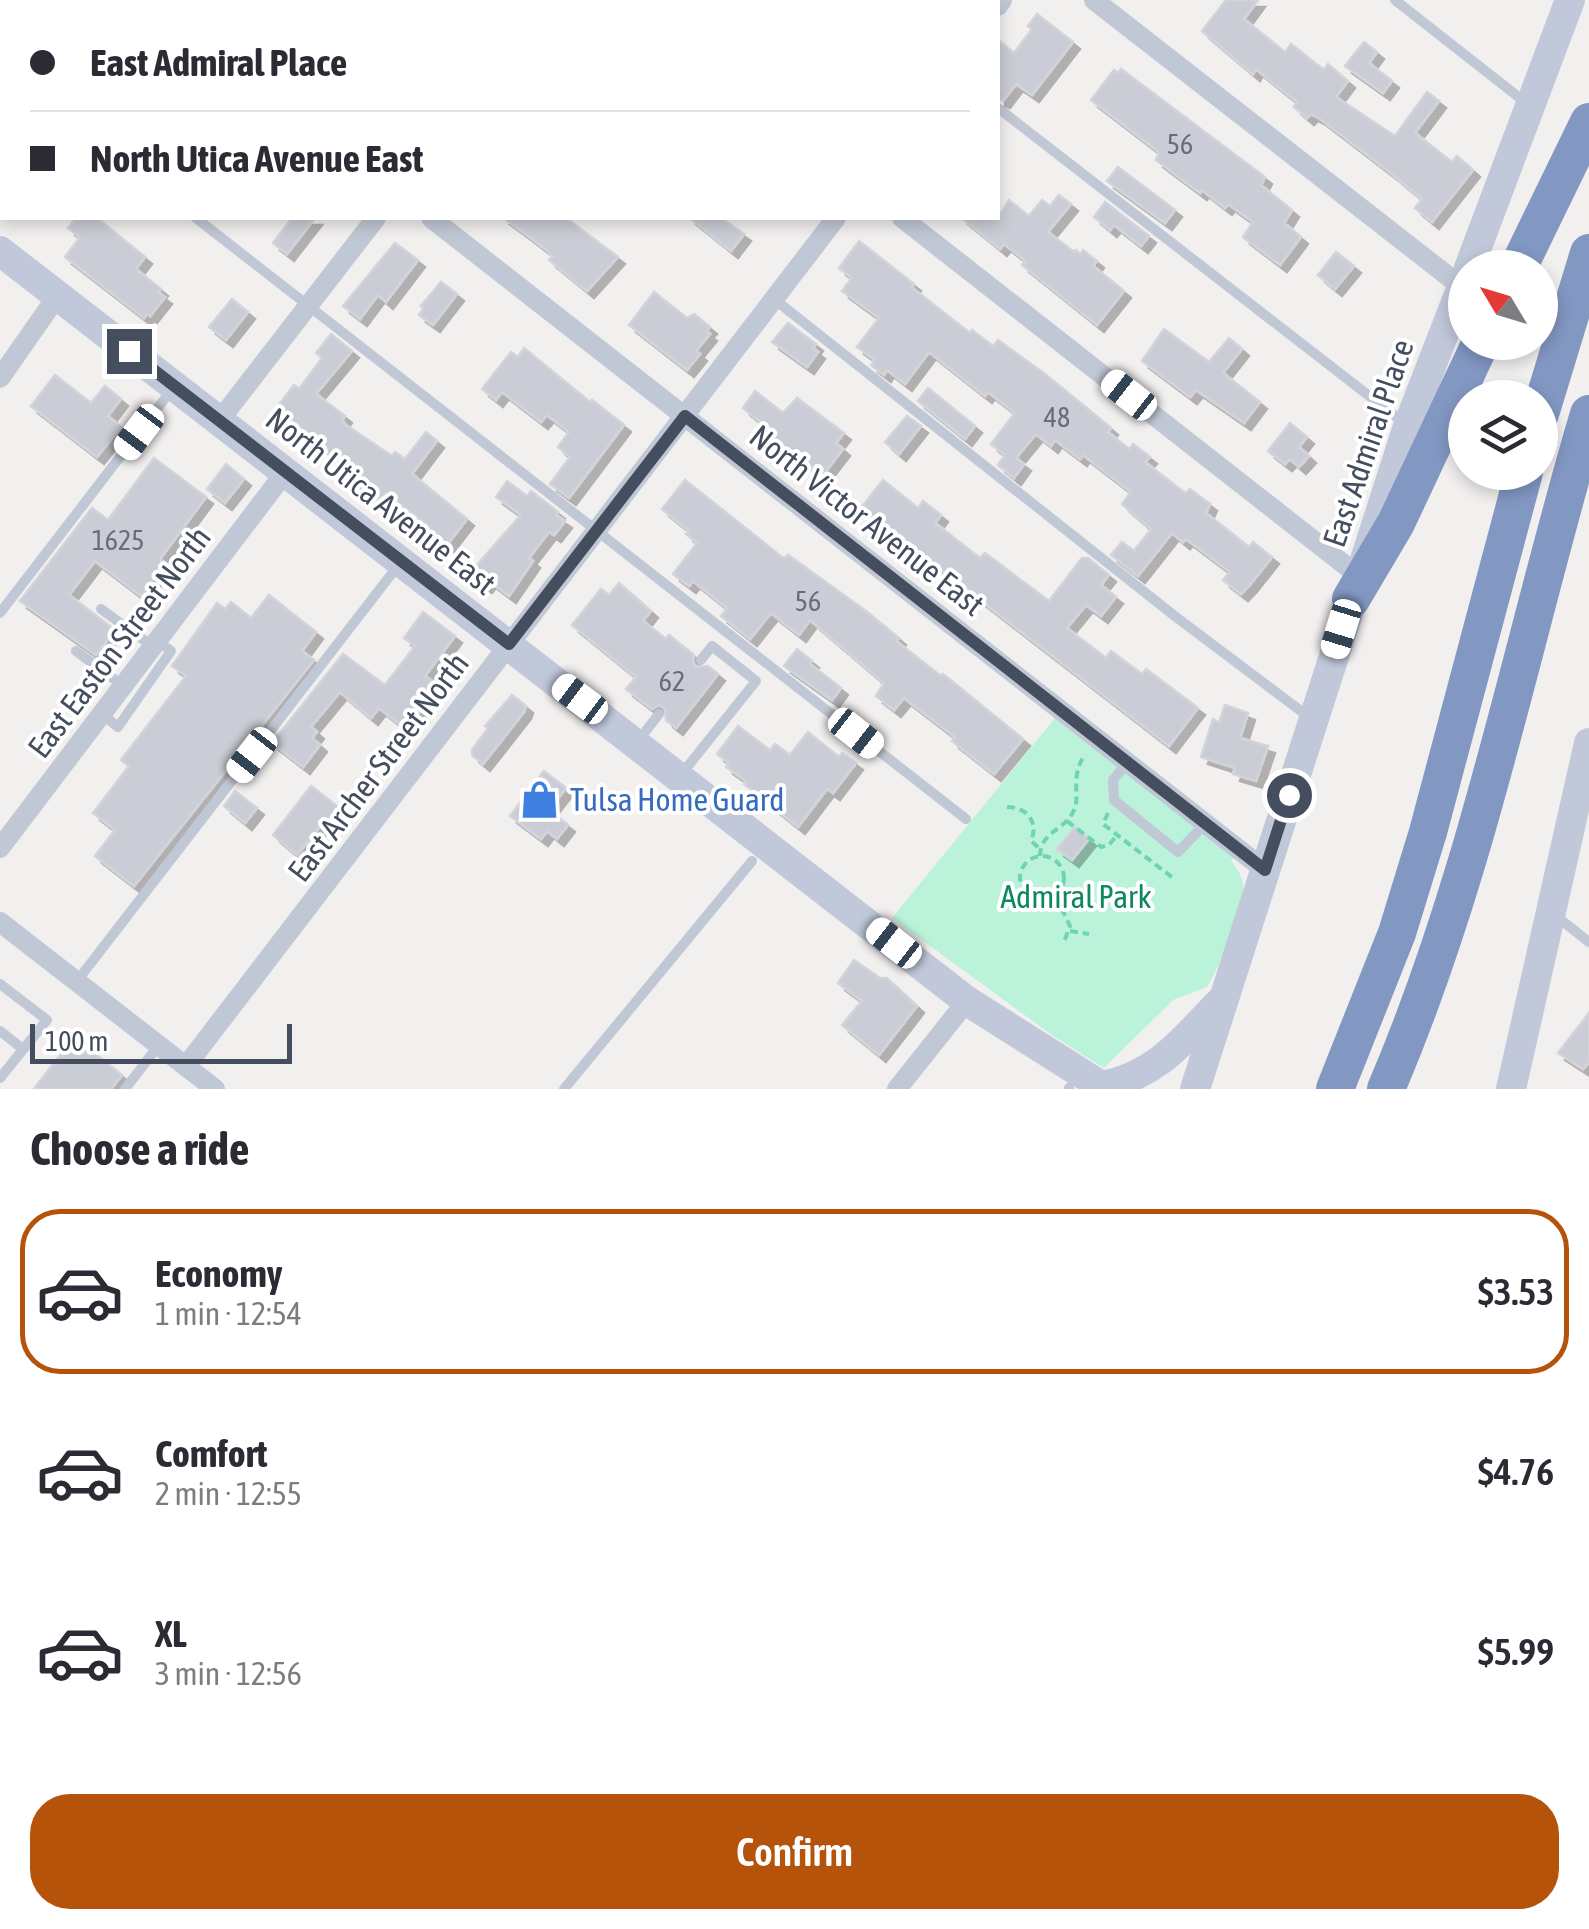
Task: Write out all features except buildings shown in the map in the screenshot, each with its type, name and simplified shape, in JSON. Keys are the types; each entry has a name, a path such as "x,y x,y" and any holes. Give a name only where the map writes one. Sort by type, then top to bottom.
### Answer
{"highway":[{"path":"1527,250 1589,122"},
{"path":"1550,380 1589,253"},
{"path":"1355,587 1396,523 1473,360"},
{"path":"1386,1089 1446,936 1589,414"},
{"path":"1335,1089 1367,1015 1407,900 1519,490"}],"main road":[{"name":"East Admiral Place","path":"1476,250 1570,0"},
{"name":"North Utica Avenue East","path":"4,254 967,1001 1105,1088"},
{"name":"East Admiral Place","path":"1194,1089 1408,426 1448,322"},
{"path":"1511,1089 1588,752"},
{"path":"1105,1088 1136,1078 1151,1068 1223,999"}],"street":[{"path":"1094,0 1448,265"},
{"path":"219,421 374,220"},
{"name":"North Victor Avenue East","path":"434,220 1265,870"},
{"name":"East Archer Street North","path":"186,1066 834,220"},
{"path":"904,220 1355,587"},
{"path":"0,378 58,295"},
{"name":"East Easton Street North","path":"0,848 286,472"},
{"path":"0,922 216,1089"},
{"path":"897,1089 967,1001"}],"lane":[{"path":"1395,0 1530,106"},
{"path":"1000,110 1408,426"},
{"path":"199,220 966,819"},
{"path":"774,299 1312,720"},
{"path":"0,613 174,386"},
{"path":"76,982 401,561"},
{"path":"100,609 171,651 118,726 102,714"},
{"path":"679,776 756,680 712,646 700,660"},
{"path":"76,651 123,686"},
{"path":"636,743 658,714"},
{"path":"1128,762 1113,780 1114,800 1178,852 1206,824"},
{"path":"564,1089 752,861"},
{"path":"1551,913 1589,942"},
{"path":"0,984 47,1020 0,1078"},
{"path":"0,1031 23,1049"},
{"path":"125,1089 159,1045"}],"path":[{"path":"1007,807 1028,814 1034,829 1031,841 1040,852 1054,859 1063,870 1063,884 1055,895 1040,900 1027,894 1020,873 1040,852 1046,836 1076,808 1077,766 1097,738"},
{"path":"1114,800 1103,824 1174,878"},
{"path":"1067,820 1101,847 1109,845 1117,835"},
{"path":"1055,895 1070,931"},
{"path":"1070,931 1089,934"},
{"path":"1064,942 1070,931"}],"green space":[{"name":"Admiral Park","path":"1055,718 1234,858 1231,861 1243,882 1234,926 1207,987 1173,1000 1104,1068 1052,1035 892,918"}],"place":[{"name":"Tulsa Home Guard","path":"540,799"}],"route":[{"path":"129,351 509,644 685,416 1265,870 1289,795"}]}
